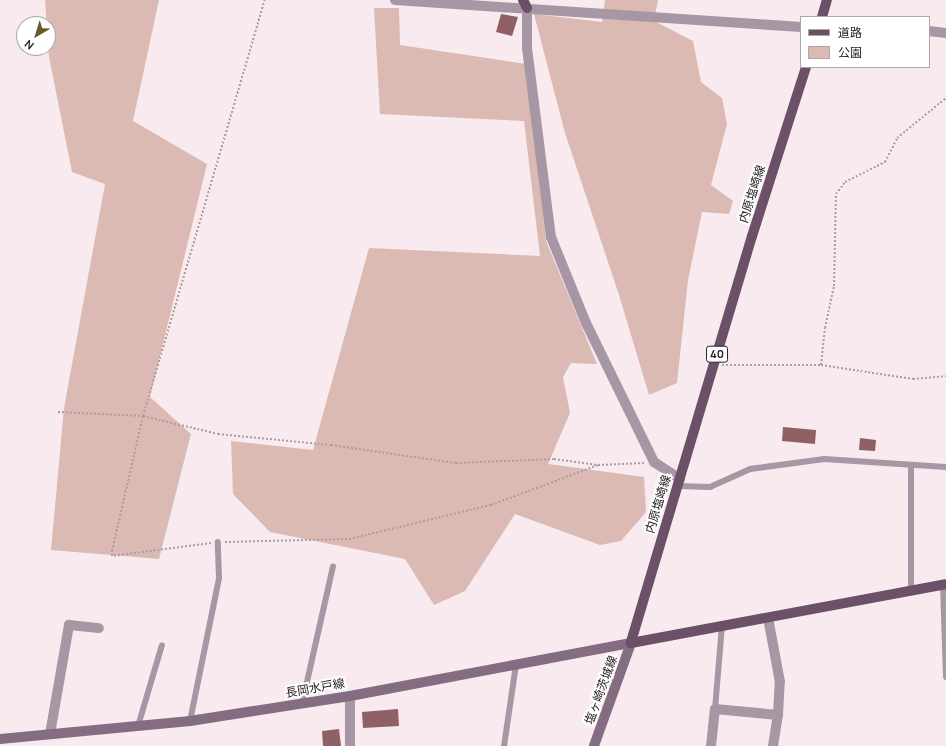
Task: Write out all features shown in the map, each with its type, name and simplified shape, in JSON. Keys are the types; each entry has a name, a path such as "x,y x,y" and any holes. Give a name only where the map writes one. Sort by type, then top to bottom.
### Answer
{"main road":[{"path":"822,16 827,0"},
{"name":"内原塩崎線","path":"631,643 714,365 806,68"},
{"path":"631,643 944,584"},
{"name":"長岡水戸線","path":"0,739 190,721 302,704 631,643"},
{"name":"塩ヶ崎茨城線","path":"594,746 631,643"}],"street":[{"path":"395,0 525,4 800,28"},
{"path":"525,4 527,48 551,237 586,323 654,462 679,482"},
{"path":"930,31 946,33"},
{"path":"768,618 780,682 778,715 773,746"},
{"path":"50,734 69,625 99,628"},
{"path":"350,696 350,746"},
{"path":"711,746 715,709 778,715"}],"lane":[{"path":"679,482 710,487 750,468 824,459 946,467"},
{"path":"911,465 911,590"},
{"path":"190,721 219,578 218,542"},
{"path":"302,704 333,566"},
{"path":"944,584 946,677"},
{"path":"715,709 722,626"},
{"path":"138,726 162,645"},
{"path":"504,746 516,664"}],"path":[{"path":"265,0 143,416 128,474 112,556 218,542 349,539 491,505 598,465"},
{"path":"821,365 825,328 834,286 836,194 844,182 885,162 897,138 946,98"},
{"path":"714,365 821,365 913,379 946,376"},
{"path":"58,412 143,416 218,434 331,445 456,463 554,459 598,465 654,462"}],"green space":[{"path":"45,0 159,0 133,121 207,164 150,397 191,434 159,559 51,550 64,408 105,184 72,172 49,57 56,56 56,16 46,16"},
{"path":"605,0 658,0 654,21 693,41 701,82 722,98 727,124 711,185 733,201 729,214 702,212 688,280 677,383 649,395 619,295 565,133 534,14 602,22"},
{"path":"374,8 399,8 400,45 526,64 546,241 597,364 571,363 563,377 570,413 548,464 644,477 646,512 621,541 600,545 515,514 465,591 434,605 405,559 270,532 233,494 231,441 313,450 369,248 540,256 524,121 380,114"}],"building":[{"path":"501,14 518,17 512,36 496,32"},
{"path":"783,427 816,430 815,444 782,441"},
{"path":"860,438 876,440 875,451 859,450"},
{"path":"398,709 399,726 363,728 362,712"},
{"path":"339,729 341,746 323,746 322,731"}]}
